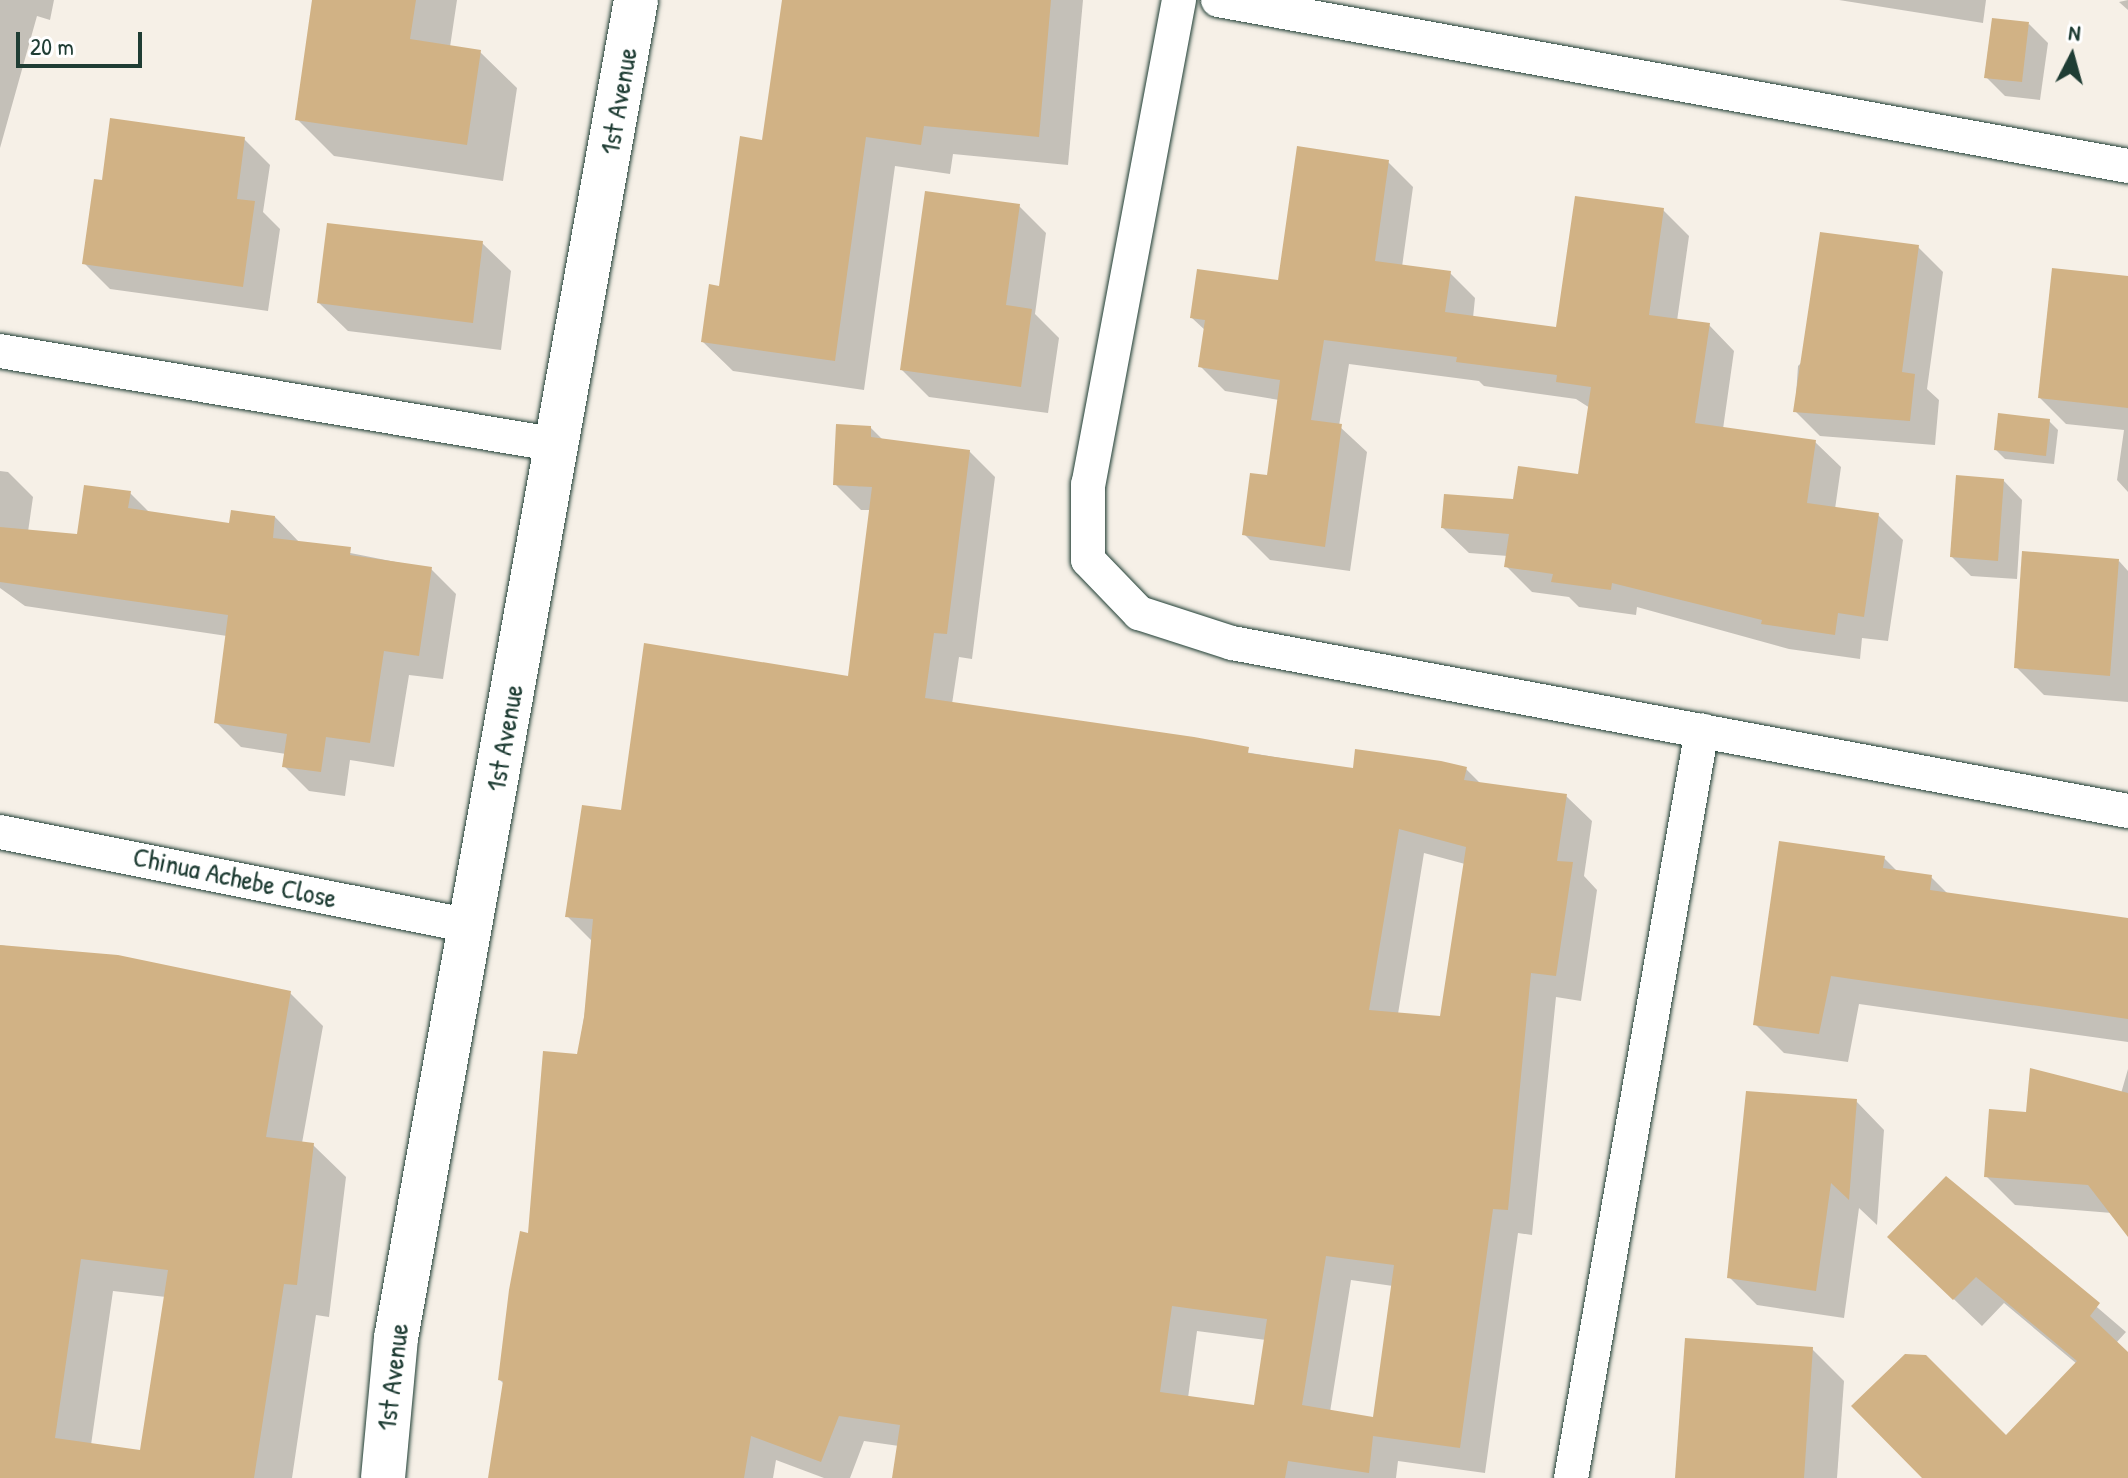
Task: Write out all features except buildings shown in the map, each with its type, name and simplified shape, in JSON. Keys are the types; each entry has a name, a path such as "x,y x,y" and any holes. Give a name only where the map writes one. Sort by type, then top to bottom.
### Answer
{"street":[{"name":"1st Avenue","path":"383,1478 396,1338 636,0"},
{"path":"1179,0 1088,484 1088,560 1139,613 1232,643 2128,811"},
{"path":"1218,0 2128,166"},
{"path":"0,351 558,445"},
{"path":"1571,1478 1702,730"},
{"name":"Chinua Achebe Close","path":"0,832 470,926"}]}
